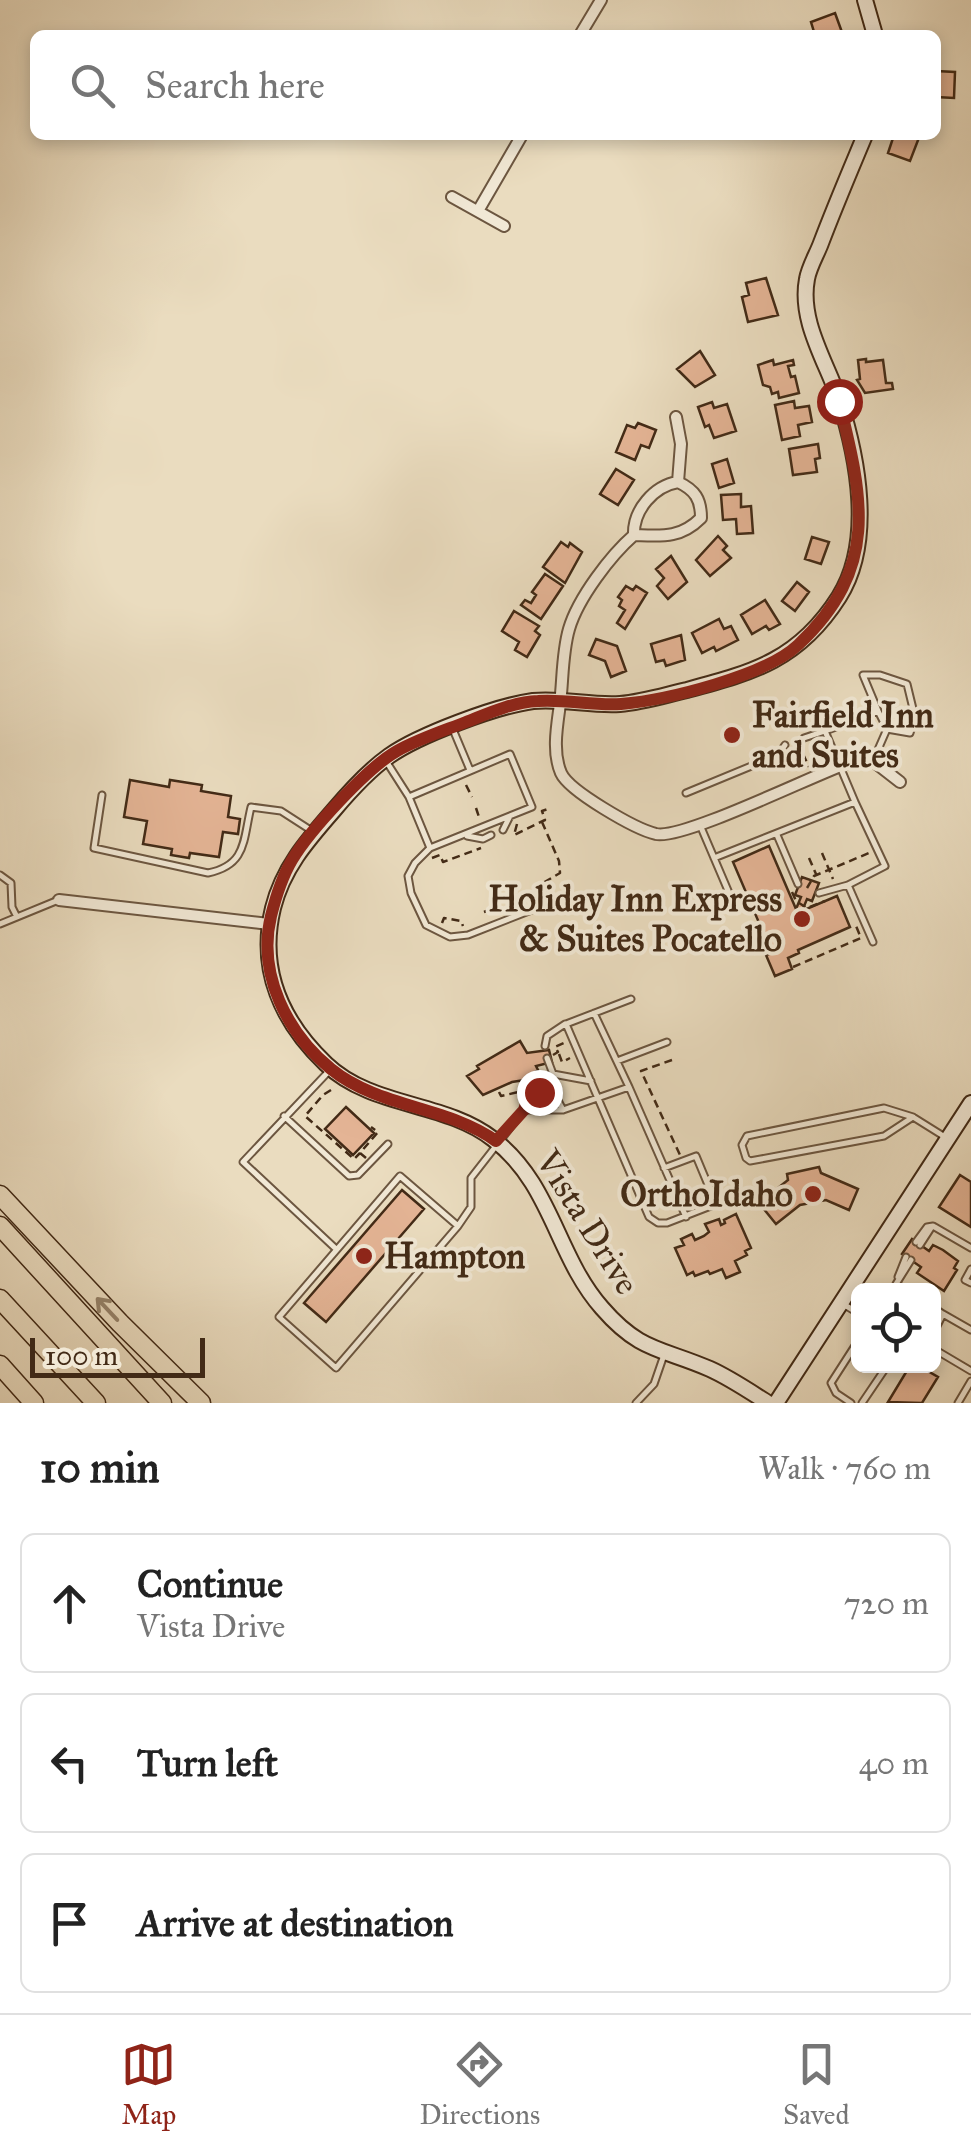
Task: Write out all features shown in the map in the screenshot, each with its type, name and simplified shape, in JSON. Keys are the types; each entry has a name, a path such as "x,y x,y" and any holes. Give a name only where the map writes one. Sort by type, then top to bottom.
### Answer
{"highway":[{"path":"0,1195 201,1403"},
{"path":"0,1226 162,1403"},
{"path":"0,1298 96,1403"},
{"path":"0,1364 34,1403"}],"street":[{"path":"583,30 601,0"},
{"path":"865,0 874,30"},
{"path":"478,211 519,140"},
{"name":"Vista Drive","path":"772,1403 707,1368 664,1355 622,1329 591,1296 538,1189 496,1141 460,1121 377,1094 331,1069 305,1042 280,1005 269,965 269,924 277,892 293,858 384,759 452,727 513,705 635,702 770,665 795,648 842,594 856,552 860,503 839,401 811,330 806,281 864,140"},
{"path":"452,197 504,226"},
{"path":"676,416 681,444 678,482"},
{"path":"634,535 634,525 654,491 678,482"},
{"path":"678,482 696,493 701,518 674,536 634,535 615,552 569,629 556,757 568,784 586,799 656,834 700,825 838,766 864,759 873,761 900,782"},
{"path":"59,900 269,924"},
{"path":"859,1283 971,1103"},
{"path":"772,1403 841,1302 851,1293"}],"lane":[{"path":"863,675 880,675 906,684 915,717 910,733 888,728 878,711 863,675"},
{"path":"804,738 878,711"},
{"path":"452,727 470,770"},
{"path":"873,761 888,728"},
{"path":"819,893 848,885 885,866 825,731"},
{"path":"686,793 778,754 785,746"},
{"path":"409,796 510,754 532,808 430,848 416,863 408,876 419,915 435,932 450,937 468,935 550,899"},
{"path":"384,759 409,796 430,848"},
{"path":"102,794 94,848 208,873 223,870 239,858 251,807 281,811 314,833"},
{"path":"714,858 855,802"},
{"path":"503,830 510,816"},
{"path":"700,825 735,907"},
{"path":"777,834 798,884"},
{"path":"464,835 483,839 491,835"},
{"path":"0,875 11,883 17,918"},
{"path":"848,885 873,942"},
{"path":"0,924 59,900"},
{"path":"545,1046 547,1036 566,1024 632,999"},
{"path":"594,1013 686,1217"},
{"path":"566,1024 650,1217 658,1223 686,1217 716,1204 696,1156 664,1168"},
{"path":"617,1061 667,1042"},
{"path":"546,1058 552,1074 591,1082"},
{"path":"331,1069 243,1162 335,1248"},
{"path":"524,1110 563,1110 630,1087"},
{"path":"458,1226 400,1176 279,1316 336,1368 458,1226 472,1207 471,1178 496,1141 524,1110 529,1095 544,1090 556,1097 563,1110"},
{"path":"914,1117 884,1136 761,1159 746,1158 742,1145 747,1136 872,1109 895,1109 914,1117 948,1138"},
{"path":"284,1116 349,1176 358,1175 388,1144"},
{"path":"918,1243 933,1226 971,1248"},
{"path":"899,1283 908,1259"},
{"path":"971,1270 965,1280 971,1283"},
{"path":"841,1302 851,1308"},
{"path":"941,1318 943,1314 971,1330"},
{"path":"851,1352 831,1383 836,1393 851,1403"},
{"path":"941,1354 971,1371"},
{"path":"636,1403 654,1384 664,1355"},
{"path":"865,1402 883,1373"},
{"path":"958,1403 971,1381"}],"path":[{"path":"803,754 810,768"},
{"path":"464,780 472,797"},
{"path":"476,808 480,822"},
{"path":"516,824 514,834 545,820 542,811 548,809"},
{"path":"542,822 560,873 543,883 550,899"},
{"path":"428,860 440,855 443,862 486,846"},
{"path":"807,888 816,876 870,852"},
{"path":"822,853 830,871"},
{"path":"809,858 816,876"},
{"path":"789,884 796,901 808,908 825,901"},
{"path":"484,912 494,908"},
{"path":"437,924 441,926 444,918 462,922 463,928 470,918"},
{"path":"793,967 861,938 854,924"},
{"path":"558,1052 564,1061"},
{"path":"672,1060 641,1072 676,1146"},
{"path":"331,1090 305,1116 354,1159 378,1132 371,1127"},
{"path":"499,1092 501,1096 525,1090"}],"building":[{"path":"835,13 841,30 813,30 811,22"},
{"path":"941,71 955,72 954,98 941,97"},
{"path":"892,140 918,140 910,161 888,153"},
{"path":"766,278 778,315 748,322 742,297 749,295 746,283"},
{"path":"700,351 715,375 695,387 677,369"},
{"path":"773,360 774,365 793,360 794,365 788,366 799,393 779,398 778,392 772,394 770,387 763,385 758,365"},
{"path":"858,360 883,360 886,383 892,383 893,389 865,393 857,380"},
{"path":"794,401 795,408 809,406 812,422 798,425 800,436 782,440 775,405"},
{"path":"712,402 714,408 727,404 736,431 714,438 698,407"},
{"path":"638,423 656,430 649,448 641,445 635,460 616,452 627,425 635,428"},
{"path":"818,444 817,472 793,475 789,449"},
{"path":"727,459 734,483 719,488 712,464"},
{"path":"616,469 634,480 618,505 600,494"},
{"path":"741,494 741,507 751,506 753,533 737,534 736,519 723,520 721,495"},
{"path":"718,536 731,558 710,576 696,560"},
{"path":"812,537 829,542 821,564 805,559"},
{"path":"561,542 582,552 565,583 543,567"},
{"path":"671,556 687,582 668,599 657,586 664,578 656,569"},
{"path":"545,574 563,586 541,619 521,605 525,600 531,603 536,595 532,592"},
{"path":"797,582 809,592 795,611 782,601"},
{"path":"626,586 633,590 636,586 647,593 625,629 617,623 625,610 619,606 622,600 618,597"},
{"path":"765,600 780,624 752,634 741,615"},
{"path":"514,611 539,626 535,631 540,635 527,657 515,650 519,642 502,631"},
{"path":"719,619 724,629 731,626 738,640 702,653 692,633"},
{"path":"681,635 685,660 666,666 664,660 656,662 651,644"},
{"path":"596,639 617,646 626,671 611,677 605,661 589,655"},
{"path":"130,780 169,787 170,780 202,785 201,791 231,796 228,817 240,819 238,834 223,832 219,857 171,855 172,849 143,844 147,821 124,817"},
{"name":"Holiday Inn Express & Suites Pocatello","path":"769,846 796,909 801,897 795,895 802,877 819,883 812,901 807,899 802,911 837,896 850,927 798,950 788,958 792,969 775,976 766,955 772,953 733,862"},
{"path":"520,1041 527,1053 549,1050 552,1062 536,1066 538,1070 530,1075 531,1079 512,1082 483,1095 467,1076"},
{"path":"346,1107 374,1133 353,1155 325,1129"},
{"name":"OrthoIdaho","path":"819,1167 821,1173 858,1189 849,1210 826,1200 800,1205 776,1224 759,1203 788,1180 787,1174"},
{"path":"960,1175 971,1182 971,1227 939,1207"},
{"name":"Hampton","path":"402,1190 424,1209 326,1322 304,1303"},
{"path":"736,1214 751,1248 735,1261 740,1272 726,1278 722,1269 687,1275 675,1248 684,1245 681,1239 692,1234 695,1240 704,1236 709,1232 705,1224 719,1219 721,1225"},
{"path":"912,1239 929,1251 933,1245 958,1261 954,1268 957,1270 944,1291 941,1283 932,1283 917,1273 921,1267 902,1254"},
{"path":"906,1373 931,1373 938,1377 922,1403 888,1402"}],"place":[{"name":"Fairfield Inn and Suites","path":"732,735"},
{"name":"Holiday Inn Express & Suites Pocatello","path":"802,919"},
{"name":"OrthoIdaho","path":"813,1194"},
{"name":"Hampton","path":"364,1256"}],"route":[{"path":"539,1092 529,1095 524,1110 496,1141 460,1121 377,1094 331,1069 291,1025 273,984 269,924 277,892 293,858 314,833 362,780 399,750 513,705 537,700 622,704 648,699 770,665 795,648 842,594 856,552 860,503 839,401"}]}
